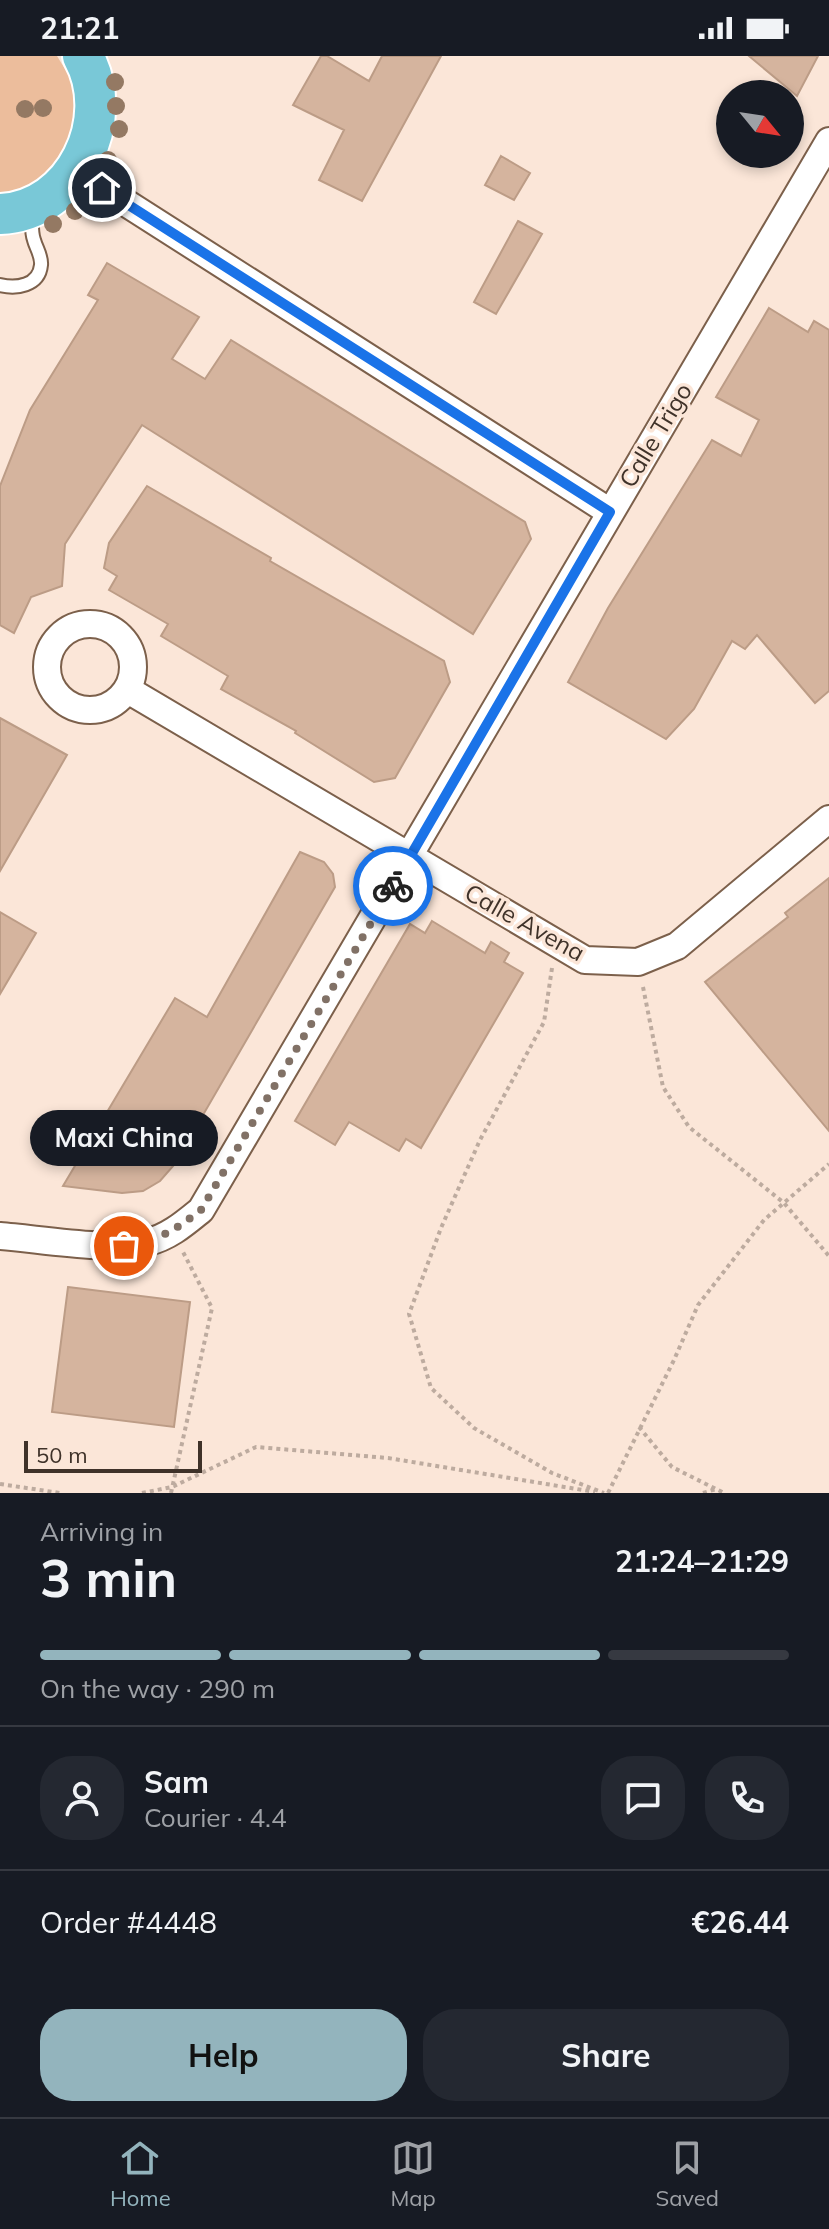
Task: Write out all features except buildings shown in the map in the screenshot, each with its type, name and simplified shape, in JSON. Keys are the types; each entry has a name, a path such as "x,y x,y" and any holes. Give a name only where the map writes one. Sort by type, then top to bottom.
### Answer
{"main road":[{"path":"16,210 56,192 76,171 90,145 96,116 95,87 85,57"}],"street":[{"name":"Calle Trigo","path":"0,1236 124,1246 149,1242 173,1232 201,1210 829,141"},
{"path":"76,171 610,512"},
{"name":"Calle Avena","path":"128,690 585,960 638,962 677,946 829,819"}],"lane":[{"path":"0,285 11,288 28,285 38,275 41,264 33,237 16,210"}],"path":[{"path":"555,942 544,1022 480,1140 441,1228 409,1314 431,1388 474,1428 552,1473 604,1493"},
{"path":"638,962 663,1087 689,1127 784,1203 829,1256"},
{"path":"604,1493 674,1360 698,1305 764,1220 829,1164"},
{"path":"172,1490 212,1308 173,1232"},
{"path":"639,1427 672,1467 724,1493"},
{"path":"142,1493 172,1490 256,1447 388,1458 604,1493"},
{"path":"0,1484 60,1493"},
{"path":"703,1493 716,1489"}],"shaded area":[{"path":"0,56 57,56 73,82 79,110 76,137 43,184 0,200"}],"way so far":[{"path":"124,1246 149,1242 173,1232 201,1210 393,886"}],"place":[{"name":"Maxi China","path":"124,1246"}],"route":[{"path":"102,188 610,512 393,886"}]}
